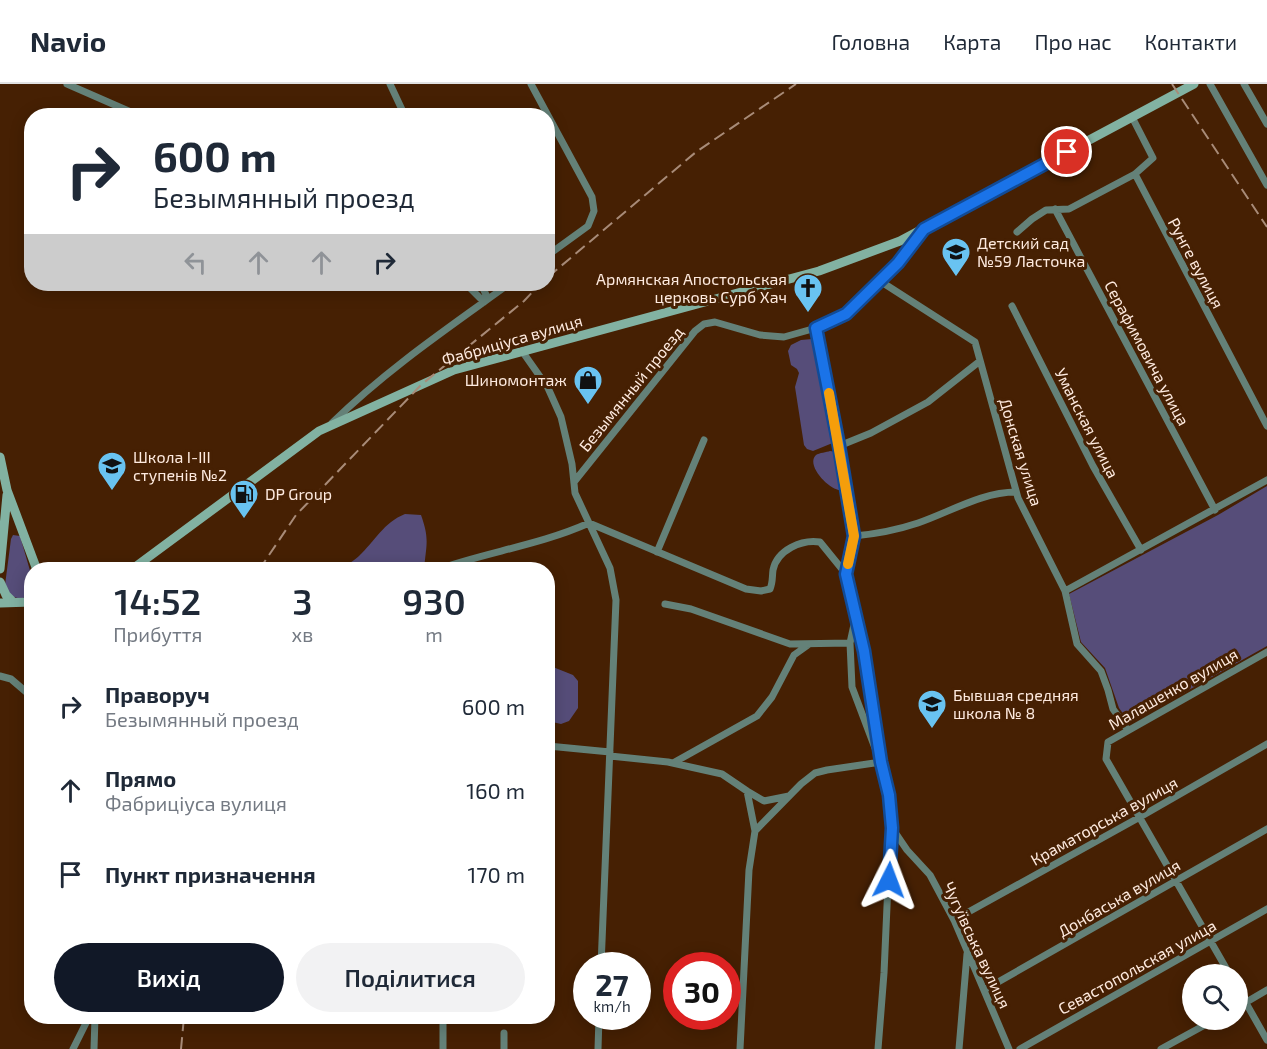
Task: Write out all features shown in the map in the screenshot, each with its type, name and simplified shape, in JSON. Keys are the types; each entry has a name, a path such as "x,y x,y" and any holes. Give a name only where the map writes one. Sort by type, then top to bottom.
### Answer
{"main road":[{"name":"Фабриціуса вулиця","path":"142,562 319,431 454,370 819,271 900,241 1194,84"},
{"path":"0,457 7,490 34,562"},
{"path":"0,569 7,490"},
{"path":"4,531 17,527 21,530"},
{"path":"0,582 6,595 13,602"},
{"path":"0,604 24,601"}],"street":[{"path":"67,84 122,108"},
{"path":"390,84 401,108"},
{"path":"531,84 544,108"},
{"path":"1210,84 1267,185"},
{"path":"1244,84 1267,124"},
{"path":"1017,232 1046,210 1069,209 1134,174 1153,158 1132,117"},
{"path":"555,128 592,197 594,211 588,226 555,250"},
{"name":"Рунге вулиця","path":"1134,174 1267,426"},
{"name":"Серафимовича улица","path":"1055,209 1215,510"},
{"name":"Безымянный проезд","path":"574,482 695,331 704,324 715,322 760,335 784,337 816,328 846,314 898,263 924,229"},
{"name":"Донская улица","path":"880,281 975,342 1016,492 1065,591 1077,644 1101,671 1113,710 1128,730"},
{"path":"474,291 486,301"},
{"path":"483,291 486,301"},
{"path":"329,427 360,396 390,371 500,291"},
{"name":"Уманская улица","path":"1012,306 1093,466 1141,550"},
{"path":"816,328 854,536 846,574 864,651 881,762 889,795 892,828 878,1049"},
{"path":"522,351 548,388 561,417 572,464 574,493 610,568 616,600 602,952"},
{"path":"839,446 871,433 928,402 980,361"},
{"path":"657,552 704,440"},
{"path":"1065,591 1267,480"},
{"path":"854,536 888,532 919,523 999,492 1016,492"},
{"path":"459,562 570,531 589,523 746,589 761,591 770,589 773,570 782,553 796,545 814,541 820,542 846,574"},
{"path":"665,604 691,609 790,644 850,644"},
{"path":"855,616 850,644 852,687 881,762"},
{"path":"673,763 757,716 772,697 794,655 808,645"},
{"name":"Малашенко вулиця","path":"1140,817 1107,759 1107,742 1267,652"},
{"path":"0,675 11,679 24,691"},
{"name":"Краматорська вулиця","path":"954,920 1267,744"},
{"path":"555,747 673,763 722,774 764,801 789,796"},
{"path":"755,831 815,773 881,762"},
{"path":"740,1049 749,870 755,831 747,791"},
{"path":"1140,817 1224,964"},
{"name":"Чугуївська вулиця","path":"892,828 907,850 930,875 954,920 1009,1049"},
{"name":"Донбаська вулиця","path":"984,990 1267,829"},
{"name":"Севастопольская улица","path":"1020,1049 1267,909"},
{"path":"958,1049 968,951"},
{"path":"1248,1002 1267,990"},
{"path":"1248,1007 1267,1040"},
{"path":"73,1049 86,1024"},
{"path":"94,1049 95,1024"},
{"path":"443,1024 443,1049"},
{"path":"598,1049 599,1030"},
{"path":"1161,1049 1196,1030"},
{"path":"504,1034 504,1049"}],"shaded area":[{"path":"812,339 816,343 835,442 813,451 804,445 795,387 799,373 791,365 788,351 791,345 801,340"},
{"path":"830,451 836,452 839,459 843,486 841,490 825,482 814,465 813,459 816,455"},
{"path":"1267,486 1267,646 1130,723 1119,708 1105,668 1081,642 1069,594 1218,515"},
{"path":"405,514 421,515 426,537 425,562 351,562 391,522"},
{"path":"13,535 20,536 28,562 24,562 24,598 21,599 10,596 5,585"},
{"path":"555,668 573,675 578,681 578,708 569,721 561,724 555,723"}],"railway":[{"path":"555,271 696,152 796,84"},
{"path":"1172,84 1267,227"},
{"path":"264,562 296,515 421,385 533,291"},
{"path":"181,1049 183,1024"}],"slow traffic":[{"path":"829,393 854,536 848,564"}],"place":[{"name":"Детский сад №59 Ласточка","path":"956,278"},
{"name":"Армянская Апостольская церковь Сурб Хач","path":"808,314"},
{"name":"Шиномонтаж","path":"588,406"},
{"name":"Школа I-III ступенів №2","path":"112,492"},
{"name":"DP Group","path":"244,520"},
{"name":"Бывшая средняя школа № 8","path":"932,730"}],"route":[{"path":"889,880 892,828 889,795 881,762 864,651 846,574 854,536 816,328 846,314 898,263 924,229 1067,152"}]}
